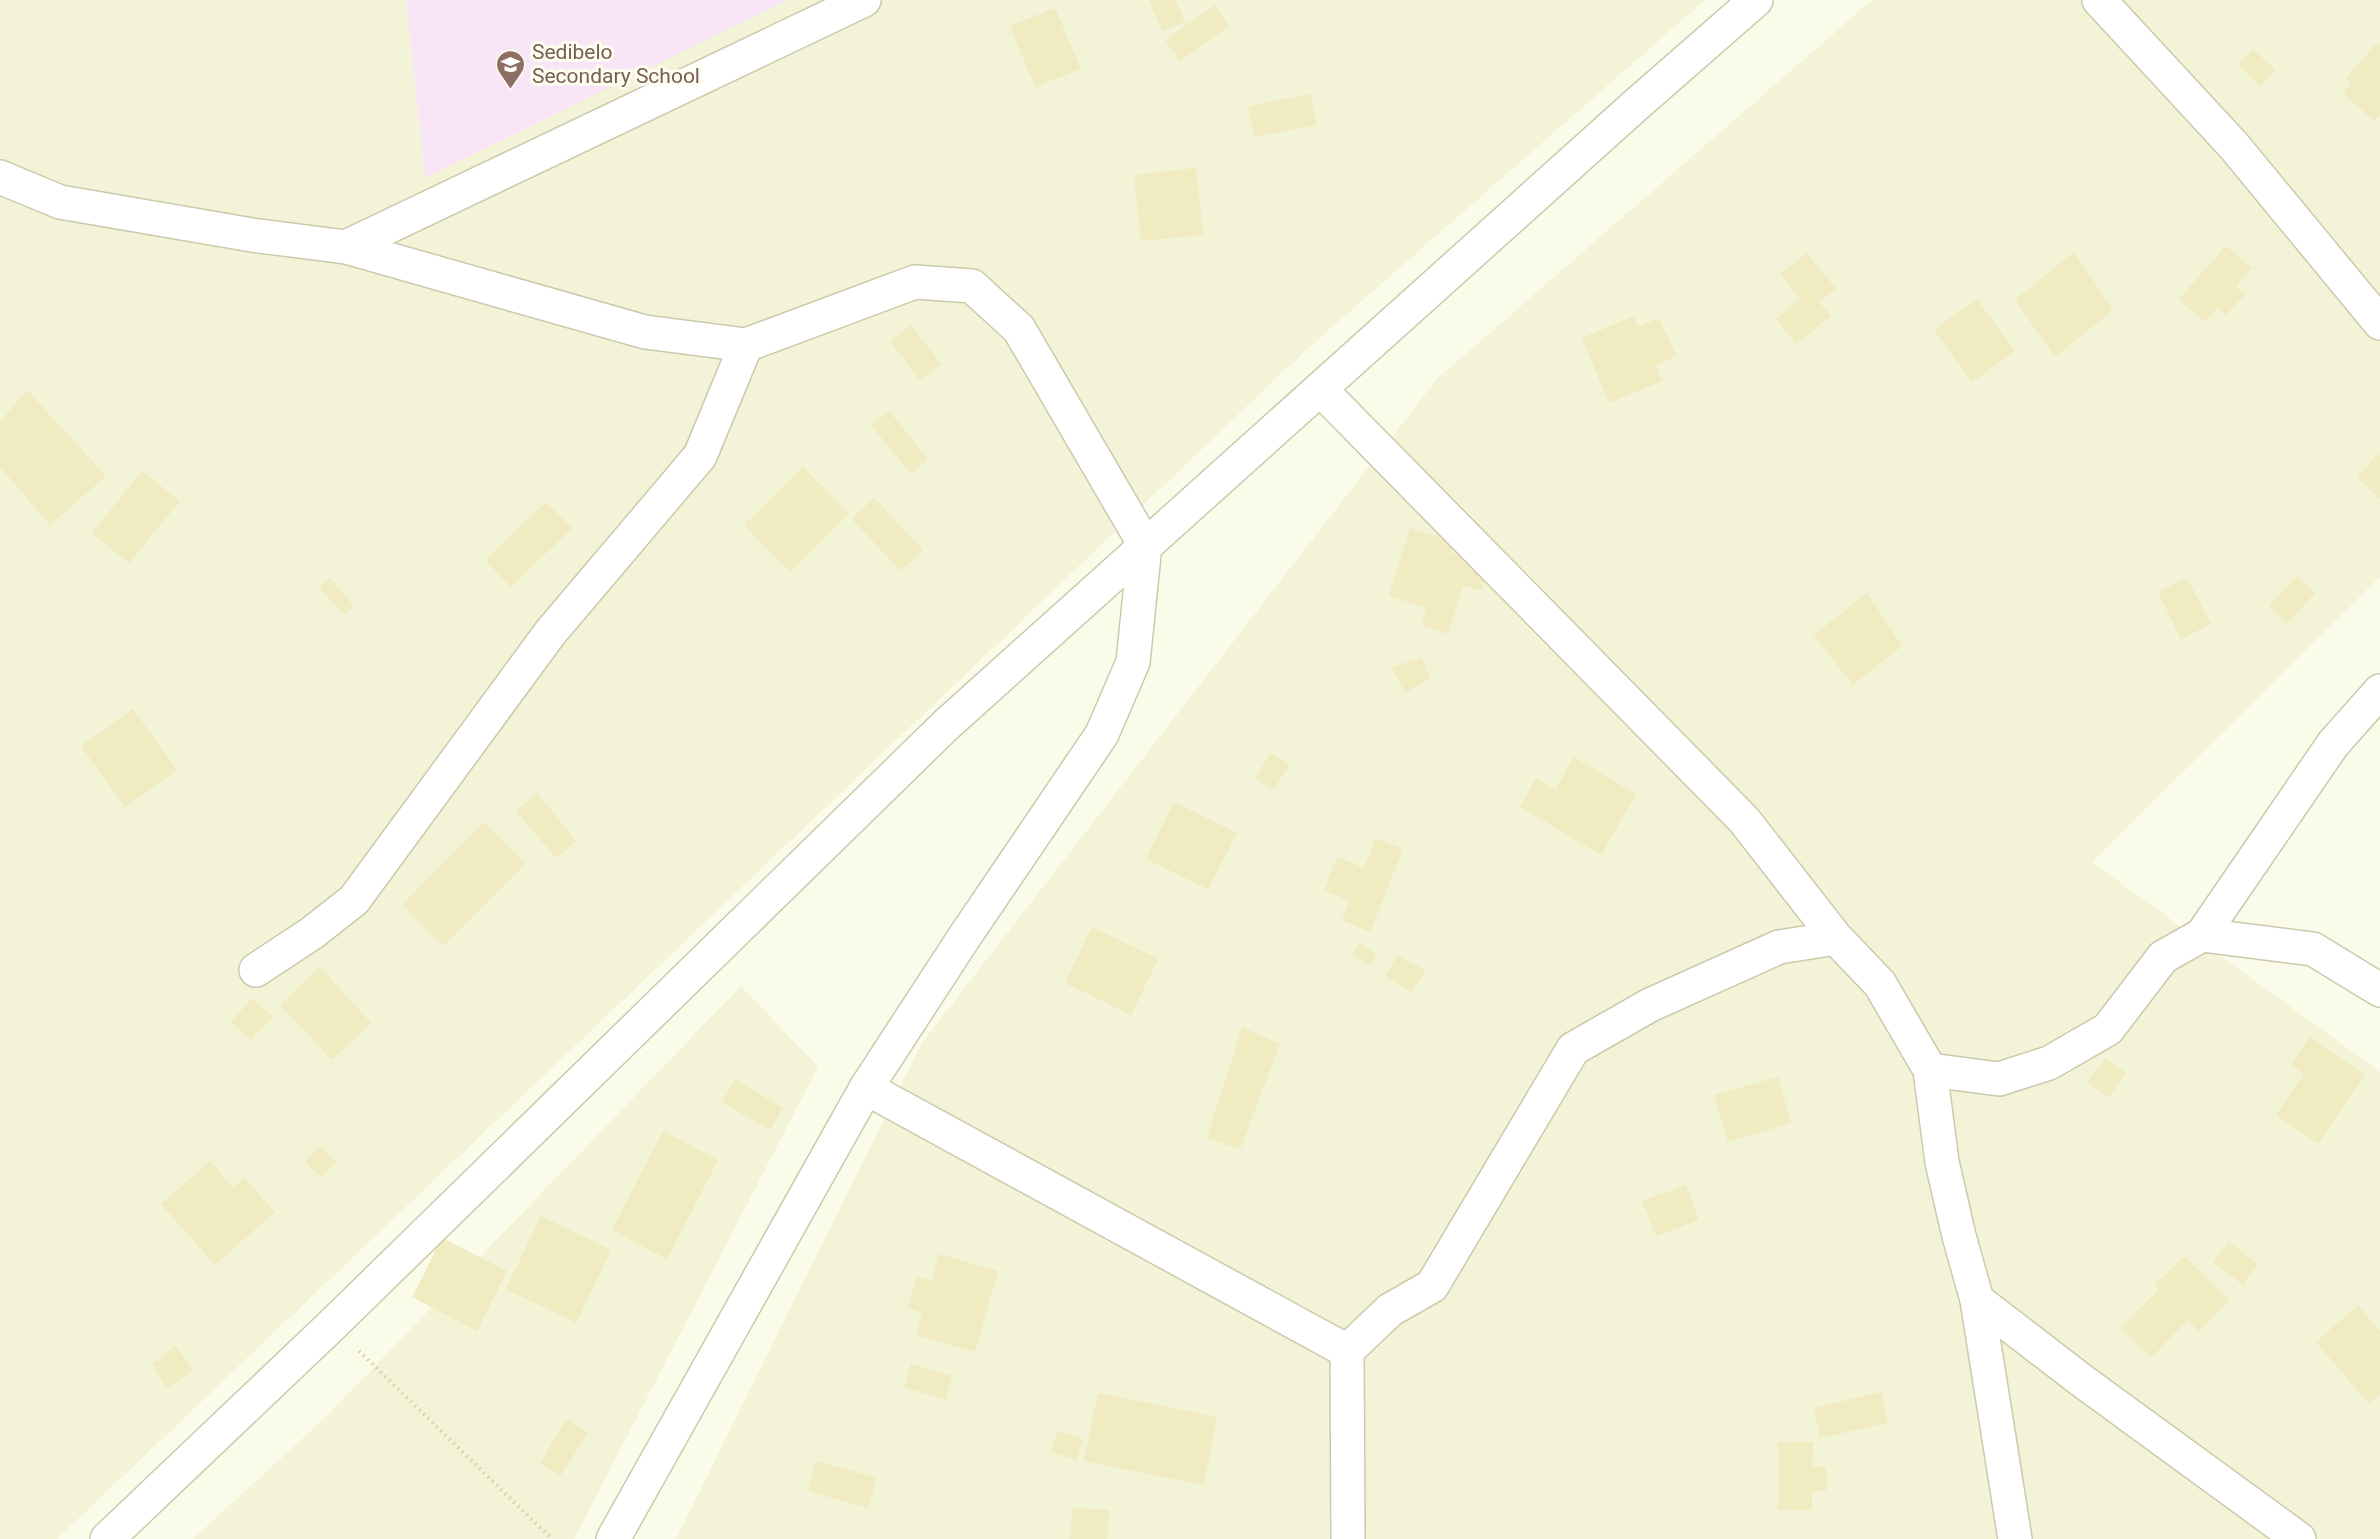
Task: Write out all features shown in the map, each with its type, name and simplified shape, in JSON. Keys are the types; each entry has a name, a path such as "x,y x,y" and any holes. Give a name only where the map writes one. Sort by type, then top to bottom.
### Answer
{"street":[{"path":"346,247 864,0"},
{"path":"107,1539 332,1325 946,725 1619,120 1756,0"},
{"path":"2099,0 2234,146 2380,323"},
{"path":"0,177 60,202 252,235 346,247 645,332 746,345 915,282 972,286 1019,329 1145,545 1133,662 1102,734 963,939 866,1088 613,1539"},
{"path":"256,970 312,933 354,900 550,633 700,456 746,345"},
{"path":"1320,389 1744,820 1836,938 1880,984 1929,1070 1942,1162 1977,1300 2015,1539"},
{"path":"1929,1070 1999,1079 2049,1063 2108,1029 2163,957 2202,935 2333,744 2380,691"},
{"path":"2202,935 2313,950 2380,990"},
{"path":"1348,1539 1347,1352 1390,1310 1432,1286 1573,1049 1650,1005 1779,947 1836,938"},
{"path":"866,1088 1347,1352"},
{"path":"1977,1300 2081,1380 2299,1539"}],"path":[{"path":"332,1325 552,1539"}],"shaded area":[{"path":"0,0 406,0 425,177 788,0 1705,0 1307,349 57,1539 0,1539"},
{"name":"Sedibelo Secondary School","path":"406,0 788,0 425,178"},
{"path":"1872,0 2380,0 2380,577 2092,862 2380,1072 2380,1539 676,1539 922,1043 1437,379"},
{"path":"741,986 818,1067 574,1539 193,1539 327,1416"}],"building":[{"path":"1149,0 1176,0 1185,22 1162,31"},
{"path":"1215,5 1229,26 1180,61 1165,40"},
{"path":"1055,8 1081,69 1035,87 1010,26"},
{"path":"2377,43 2380,45 2380,114 2374,121 2343,93 2352,83 2346,78"},
{"path":"2253,49 2275,70 2260,87 2238,65"},
{"path":"1311,94 1316,125 1254,137 1248,106"},
{"path":"1196,168 1203,235 1141,241 1134,175"},
{"path":"2226,246 2252,268 2236,286 2245,294 2226,315 2218,307 2205,322 2179,299"},
{"path":"2074,252 2113,310 2055,357 2015,300"},
{"path":"1807,253 1836,289 1819,302 1831,316 1796,344 1776,319 1800,299 1780,274"},
{"path":"1977,299 2015,351 1972,382 1934,330"},
{"path":"1634,316 1638,327 1659,318 1676,356 1656,365 1662,381 1609,403 1582,338"},
{"path":"911,325 941,364 920,380 890,341"},
{"path":"27,390 106,476 50,525 0,467 0,422"},
{"path":"889,411 928,459 911,474 871,425"},
{"path":"2378,454 2380,456 2380,499 2357,477"},
{"path":"803,467 849,514 790,572 744,525"},
{"path":"142,471 180,501 129,563 92,533"},
{"path":"874,498 923,550 901,571 852,519"},
{"path":"546,502 572,528 511,587 485,560"},
{"path":"1410,528 1454,542 1451,553 1490,565 1481,591 1463,585 1448,634 1421,625 1426,608 1389,596"},
{"path":"2297,576 2315,593 2287,624 2269,606"},
{"path":"330,578 354,606 344,615 319,587"},
{"path":"2187,578 2211,624 2181,639 2158,592"},
{"path":"1867,593 1902,646 1853,685 1814,635"},
{"path":"1422,658 1430,679 1405,692 1391,667"},
{"path":"133,709 177,770 125,807 81,746"},
{"path":"1271,753 1290,765 1273,790 1255,778"},
{"path":"1574,757 1636,794 1601,855 1520,807 1536,778 1555,790"},
{"path":"537,793 576,841 556,858 516,811"},
{"path":"1174,802 1237,833 1208,889 1146,859"},
{"path":"484,822 526,863 443,946 402,905"},
{"path":"1376,838 1403,849 1370,932 1342,920 1350,901 1324,890 1337,857 1364,868"},
{"path":"1092,927 1158,959 1131,1015 1065,983"},
{"path":"1360,943 1377,954 1370,966 1352,954"},
{"path":"1398,955 1426,971 1412,992 1385,976"},
{"path":"320,967 371,1023 332,1060 280,1005"},
{"path":"252,998 273,1017 251,1040 231,1022"},
{"path":"1242,1027 1280,1044 1240,1149 1207,1138"},
{"path":"2310,1037 2365,1075 2318,1144 2276,1115 2304,1074 2291,1065"},
{"path":"2106,1058 2126,1073 2108,1098 2087,1082"},
{"path":"1778,1077 1791,1123 1728,1142 1714,1095"},
{"path":"735,1079 783,1108 770,1130 722,1102"},
{"path":"663,1131 718,1160 667,1259 612,1230"},
{"path":"320,1146 337,1162 321,1177 305,1162"},
{"path":"210,1161 233,1187 244,1178 275,1212 215,1265 161,1204"},
{"path":"1686,1185 1699,1220 1656,1236 1642,1201"},
{"path":"541,1216 611,1250 576,1323 506,1289"},
{"path":"442,1238 507,1271 477,1331 412,1297"},
{"path":"2229,1242 2258,1264 2243,1285 2213,1262"},
{"path":"939,1254 998,1271 975,1352 916,1335 922,1313 908,1308 917,1276 932,1281"},
{"path":"2184,1256 2229,1300 2199,1331 2187,1320 2151,1358 2121,1328 2159,1289 2155,1285"},
{"path":"2358,1305 2380,1331 2380,1394 2369,1404 2316,1342"},
{"path":"176,1346 193,1370 167,1388 152,1364"},
{"path":"911,1364 952,1376 945,1400 904,1387"},
{"path":"1881,1392 1888,1423 1820,1438 1814,1408"},
{"path":"1098,1393 1217,1417 1204,1485 1084,1461"},
{"path":"567,1419 588,1433 560,1476 540,1463"},
{"path":"1058,1431 1083,1439 1077,1460 1051,1452"},
{"path":"1778,1442 1813,1442 1812,1467 1826,1467 1826,1491 1812,1491 1812,1510 1778,1510"},
{"path":"816,1461 877,1478 868,1508 808,1491"},
{"path":"1073,1508 1109,1510 1107,1539 1070,1539"}],"place":[{"name":"Sedibelo Secondary School","path":"511,90"}]}
